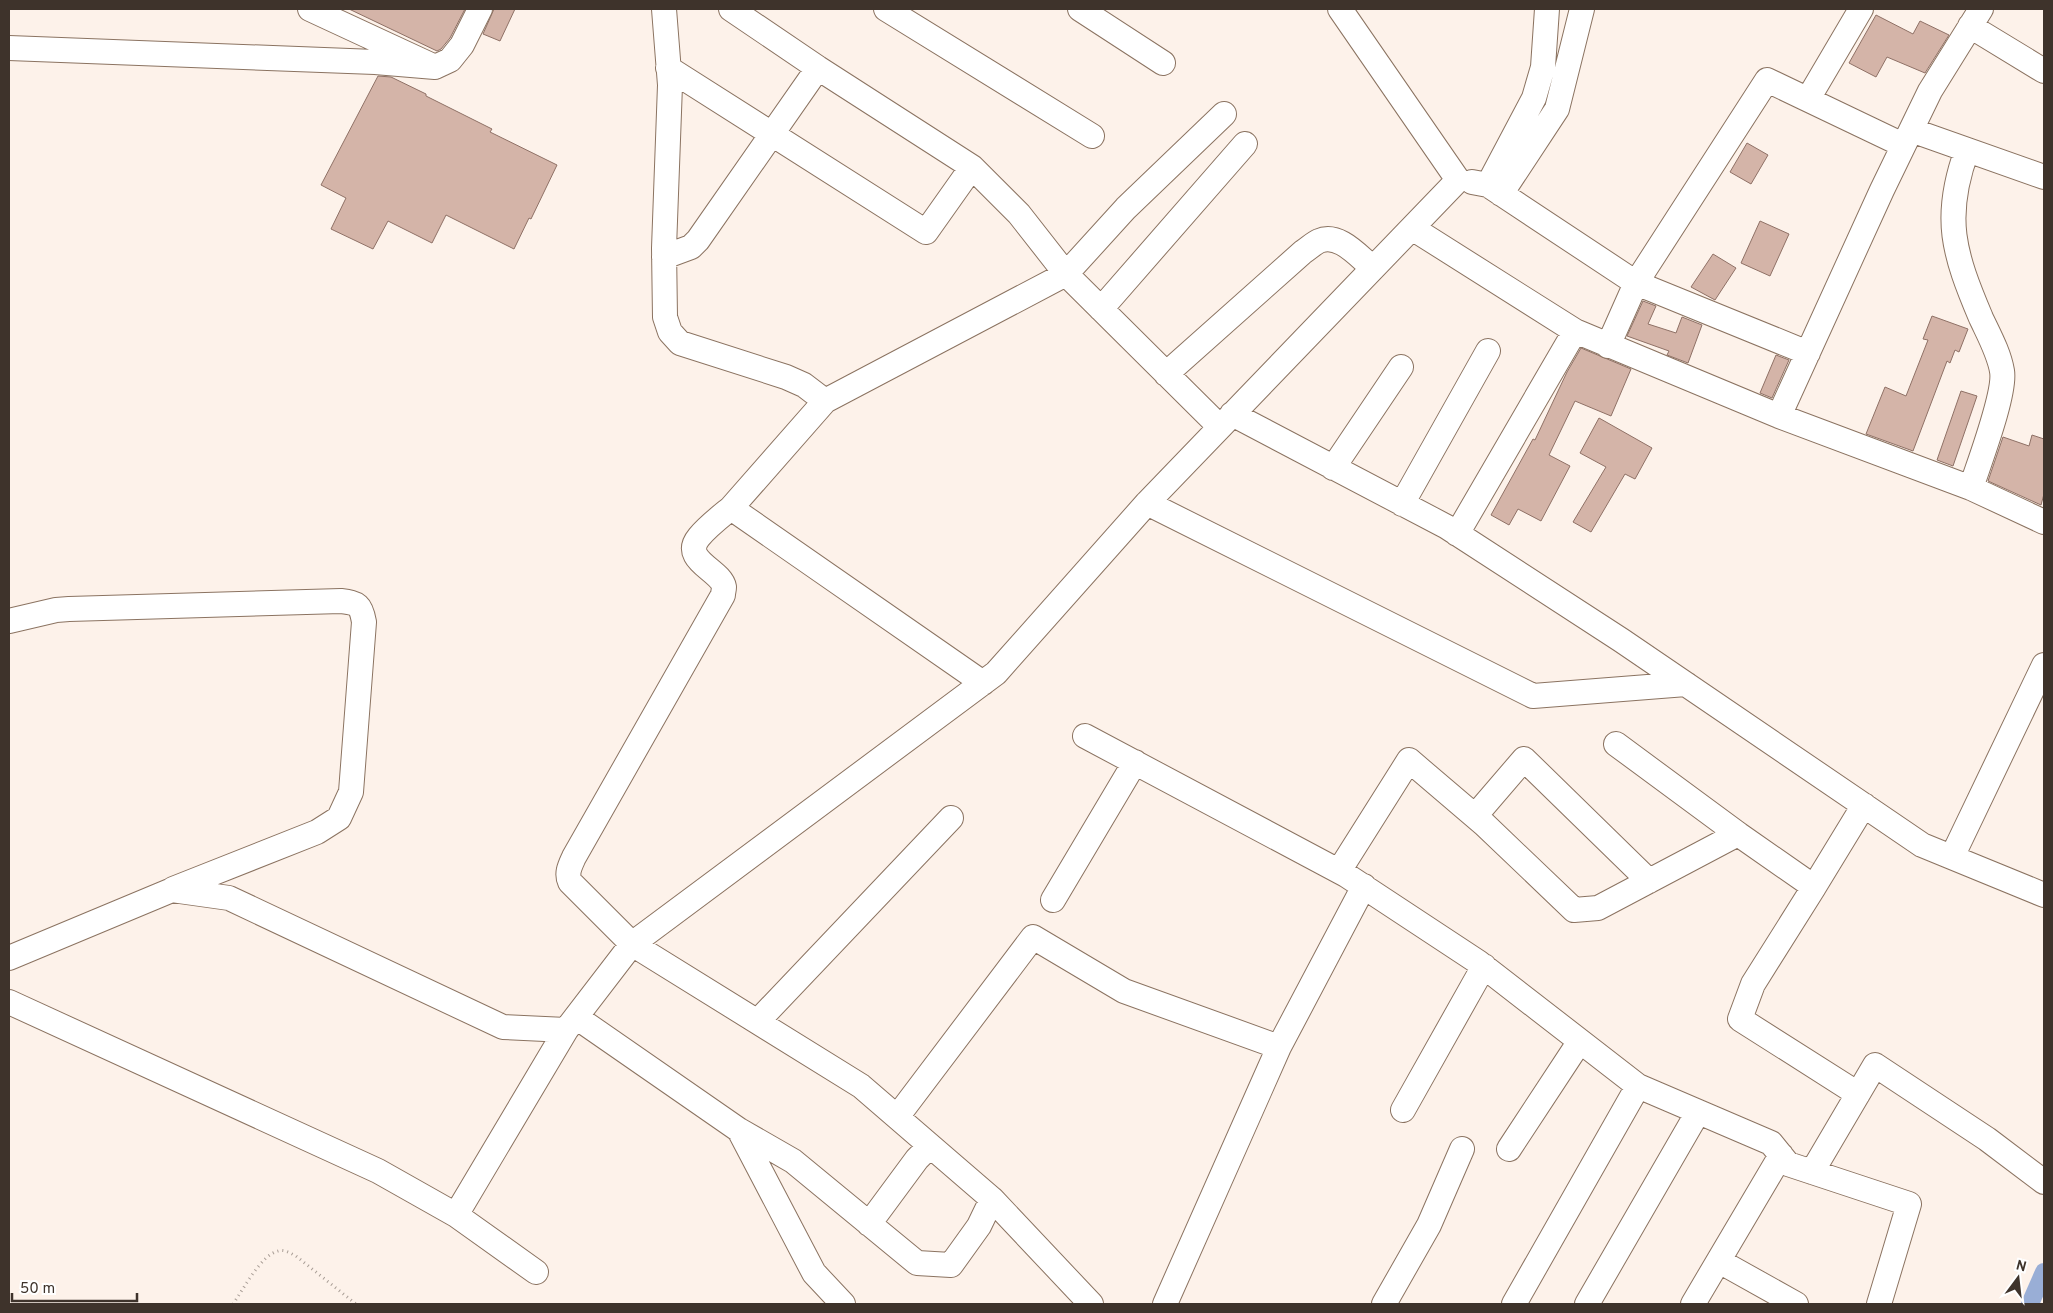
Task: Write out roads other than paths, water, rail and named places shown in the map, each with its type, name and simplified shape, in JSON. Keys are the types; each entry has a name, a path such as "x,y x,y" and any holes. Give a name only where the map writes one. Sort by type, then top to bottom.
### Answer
{"street":[{"path":"310,9 435,67"},
{"path":"9,48 375,62 435,67 450,60 462,45 480,9"},
{"path":"664,9 670,85 664,257 665,318 670,332 680,343 786,377 804,386 825,401"},
{"path":"731,9 818,68 972,167 1019,214 1066,274 1166,374 1226,421 1333,468 1457,534 1686,684 1922,845 2044,896"},
{"path":"886,9 1092,136"},
{"path":"1080,9 1163,62"},
{"path":"1340,9 1458,180 1495,190 1636,283 1808,352"},
{"path":"1495,190 1534,98 1543,67 1547,9"},
{"path":"1495,190 1557,109 1582,9"},
{"path":"1808,99 1860,9"},
{"path":"1780,416 1930,90 1976,17 2044,71"},
{"path":"668,68 926,232 972,167"},
{"path":"664,257 691,247 698,240 818,68"},
{"path":"1608,346 1636,283 1767,80 1808,99 1907,138 1967,150 2044,177"},
{"path":"1091,1304 992,1199 861,1086 632,944 570,882 568,869 722,595 724,586 720,580 698,560 694,548 698,538 731,508 825,401 1066,274 1126,208 1224,114"},
{"path":"1101,309 1245,144"},
{"path":"1967,150 1958,175 1954,198 1953,225 1957,257 1996,352 2002,372 2002,390 1971,488"},
{"path":"456,1215 571,1024 632,944 996,673 1147,503 1458,180"},
{"path":"1412,228 1575,331 1780,416 1971,488 2044,522"},
{"path":"1166,374 1303,252 1320,240 1331,240 1346,244 1372,268"},
{"path":"1457,534 1575,331"},
{"path":"1402,504 1488,351"},
{"path":"1333,468 1401,367"},
{"path":"1147,503 1533,696 1686,684"},
{"path":"731,508 983,683"},
{"path":"9,621 56,610 79,608 341,601 355,603 362,610 364,622 351,792 339,818 317,832 9,958"},
{"path":"1952,857 2044,665"},
{"path":"1085,736 1340,871 1364,886 1484,966 1638,1086 1771,1143 1788,1164 1908,1204 1879,1304"},
{"path":"1616,744 1738,834 1814,887"},
{"path":"1475,816 1524,759 1649,881"},
{"path":"1340,871 1409,760 1475,816 1574,910 1598,908 1738,834"},
{"path":"1053,900 1135,762"},
{"path":"1858,1094 1740,1019 1753,984 1864,805"},
{"path":"758,1021 951,818"},
{"path":"1165,1304 1279,1048 1364,886"},
{"path":"172,890 229,898 503,1027 571,1024 739,1130 793,1161 917,1263 951,1265 979,1226 992,1199"},
{"path":"897,1116 1033,937 1124,990 1279,1048"},
{"path":"1403,1110 1484,966"},
{"path":"9,1002 378,1171 456,1215 536,1272"},
{"path":"1509,1149 1580,1041"},
{"path":"1812,1172 1875,1065 1987,1138 2044,1182"},
{"path":"1514,1304 1638,1086"},
{"path":"1587,1304 1698,1112"},
{"path":"739,1130 814,1273 843,1304"},
{"path":"869,1224 917,1159 930,1146"},
{"path":"1384,1304 1429,1225 1462,1149"},
{"path":"1693,1304 1781,1155"},
{"path":"1719,1261 1796,1304"}],"waterway":[{"path":"2030,1304 2044,1272"}]}
